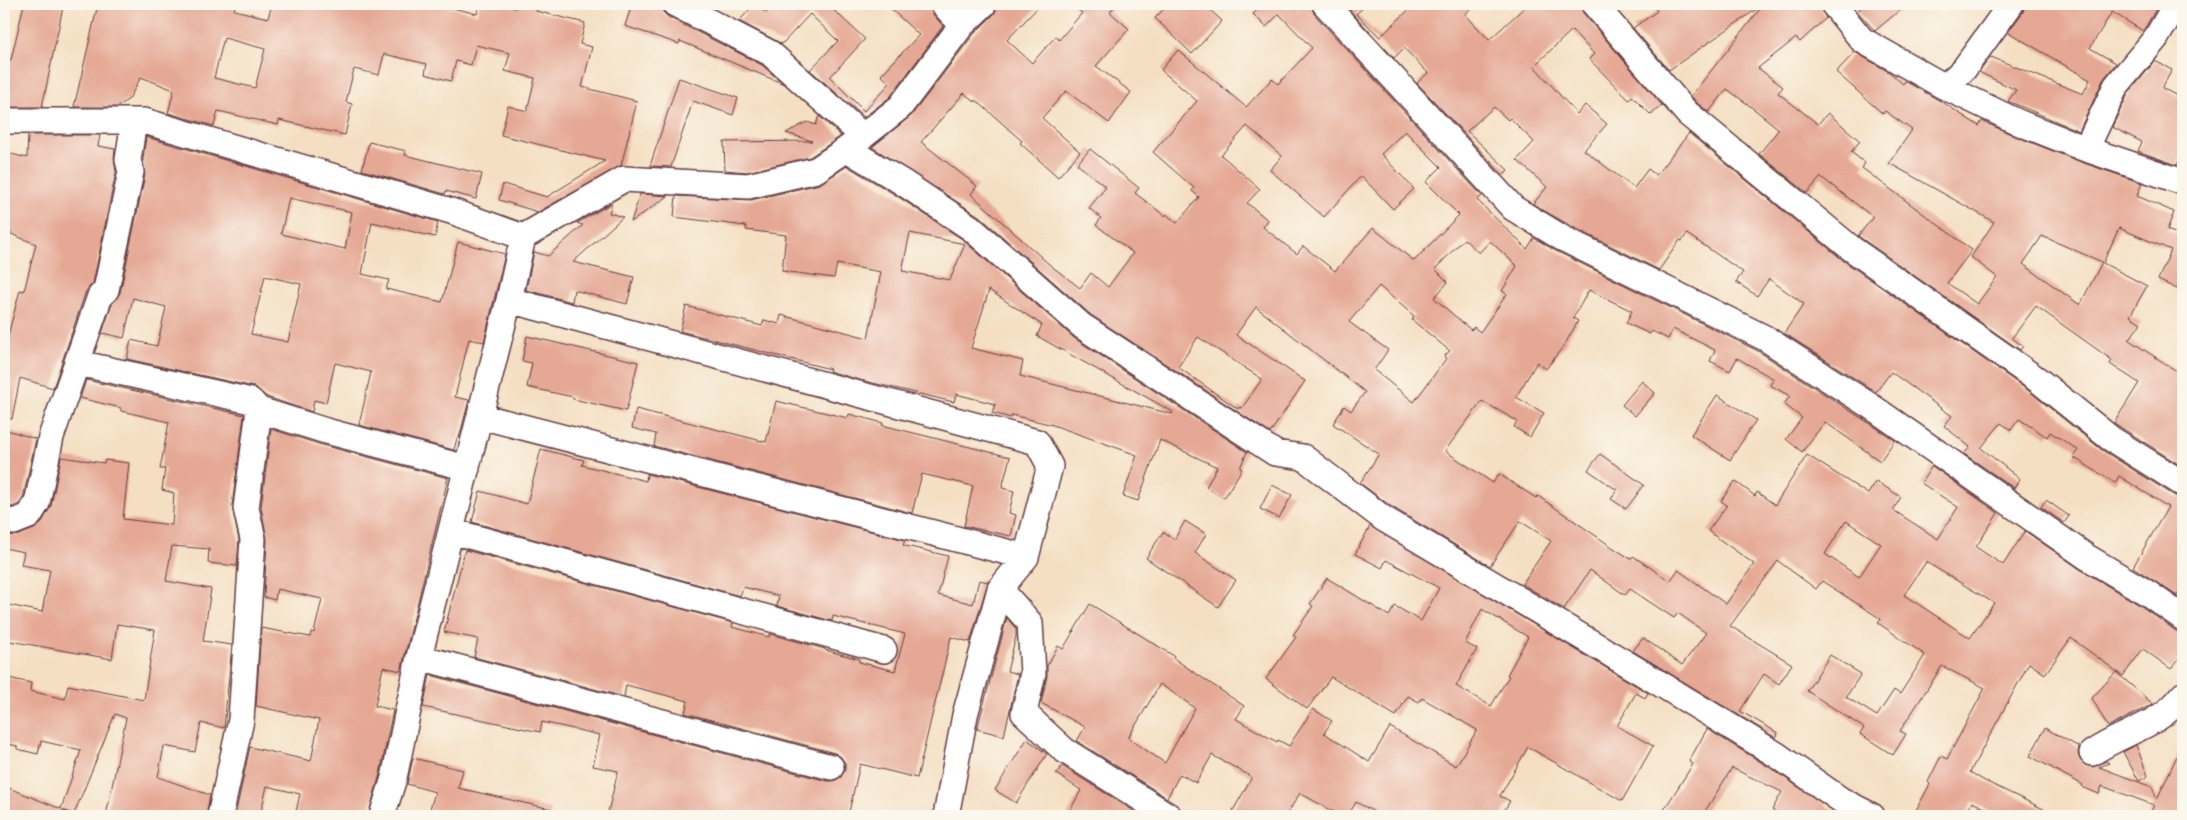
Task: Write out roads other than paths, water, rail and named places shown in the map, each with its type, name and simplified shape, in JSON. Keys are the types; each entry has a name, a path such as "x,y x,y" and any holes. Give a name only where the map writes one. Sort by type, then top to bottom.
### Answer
{"street":[{"path":"675,4 770,53 855,142 902,182 971,228 1082,326 1275,453 1303,457 1384,519 1777,755 1840,800 1872,816"},
{"path":"943,4 962,24"},
{"path":"382,816 394,778 419,657 509,300 523,236 624,179 748,186 816,170 900,106 962,24 984,4"},
{"path":"1325,4 1513,208 1562,238 1765,338 1875,409 2088,557 2149,594 2183,618"},
{"path":"1594,4 1687,113 1852,248 2038,380 2110,438 2183,484"},
{"path":"1832,4 1862,40 1945,87 2020,123 2086,149 2183,182"},
{"path":"1945,87 1964,69 2011,4"},
{"path":"2086,149 2116,86 2156,38 2176,4"},
{"path":"4,121 144,120 348,179 523,236"},
{"path":"4,520 14,522 29,516 37,503 51,437 100,296 106,290 131,172 128,160 134,121"},
{"path":"509,300 1037,442 1050,466 1026,557 1000,590 965,715 946,816"},
{"path":"78,363 251,401 259,410 326,431 467,468"},
{"path":"220,816 241,720 253,539 246,508 259,410"},
{"path":"480,416 1026,557"},
{"path":"451,531 884,650"},
{"path":"1000,590 1030,623 1034,672 1024,713 1064,750 1169,816"},
{"path":"419,657 831,767"},
{"path":"2092,753 2110,741 2151,723 2173,709 2183,696"}]}
